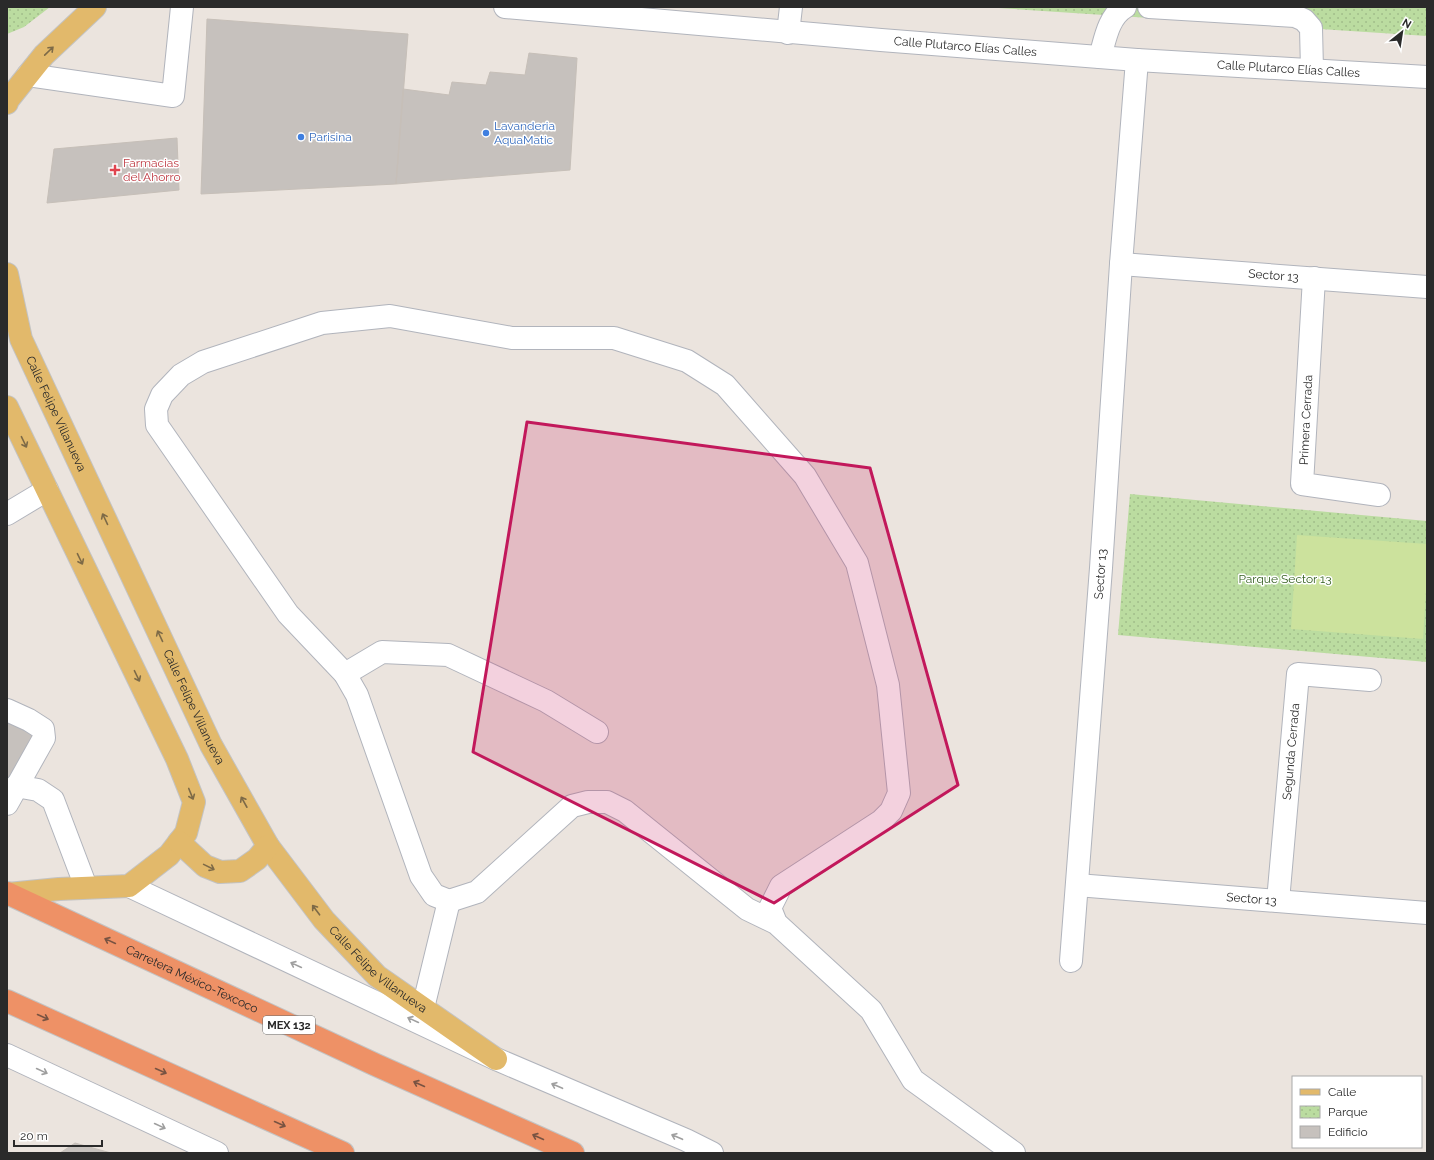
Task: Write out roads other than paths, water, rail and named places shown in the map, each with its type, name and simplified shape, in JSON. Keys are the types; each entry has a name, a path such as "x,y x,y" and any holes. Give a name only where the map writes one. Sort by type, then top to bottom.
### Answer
{"highway":[{"name":"Carretera México-Texcoco","path":"8,893 368,1062 573,1153"},
{"path":"7,1001 343,1153"}],"main road":[{"path":"7,103 44,55 95,7"},
{"path":"7,77 28,75"},
{"name":"Calle Felipe Villanueva","path":"7,274 21,339 211,745 268,846 324,920 377,976 496,1059"},
{"path":"7,407 177,759 194,802 186,833 169,855 129,886 8,893"},
{"path":"179,842 204,866 220,872 240,870 257,859 268,846"}],"street":[{"path":"28,75 173,96 182,7"},
{"name":"Calle Plutarco Elías Calles","path":"516,7 788,33 1137,60 1427,77"},
{"path":"788,33 791,7"},
{"path":"1100,57 1112,18 1118,11 1125,7"},
{"path":"1149,7 1295,16 1304,20 1311,28 1312,70"},
{"name":"Sector 13","path":"1071,961 1102,560 1121,264 1137,60"},
{"name":"Sector 13","path":"1121,264 1427,287"},
{"name":"Primera Cerrada","path":"1314,278 1302,484 1379,496"},
{"path":"776,923 770,908 781,886 881,821 891,811 898,793 888,685 857,563 805,476 725,385 687,361 614,338 512,338 390,316 322,323 203,362 180,375 162,395 156,409 157,425 288,614 346,674 357,696 421,876 434,895 449,901 477,892 572,806 588,802 607,802 625,810 747,909 776,923 871,1010 913,1080 1014,1153"},
{"path":"7,514 47,490"},
{"path":"346,674 382,652 448,655 546,701 597,732"},
{"name":"Segunda Cerrada","path":"1278,901 1298,674 1370,680"},
{"path":"7,710 29,720 43,729 44,738 12,795"},
{"path":"12,795 38,790 53,800 86,888"},
{"name":"Sector 13","path":"1077,885 1427,914"},
{"path":"129,886 496,1059 686,1140 712,1153"},
{"path":"423,1008 449,901"},
{"path":"7,1055 217,1153"}],"place":[{"name":"Lavanderia AquaMatic","path":"486,133"},
{"name":"Parisina","path":"301,137"},
{"name":"Farmacias del Ahorro","path":"115,170"}],"park label":[{"name":"Parque Sector 13","path":"1285,579"}]}
